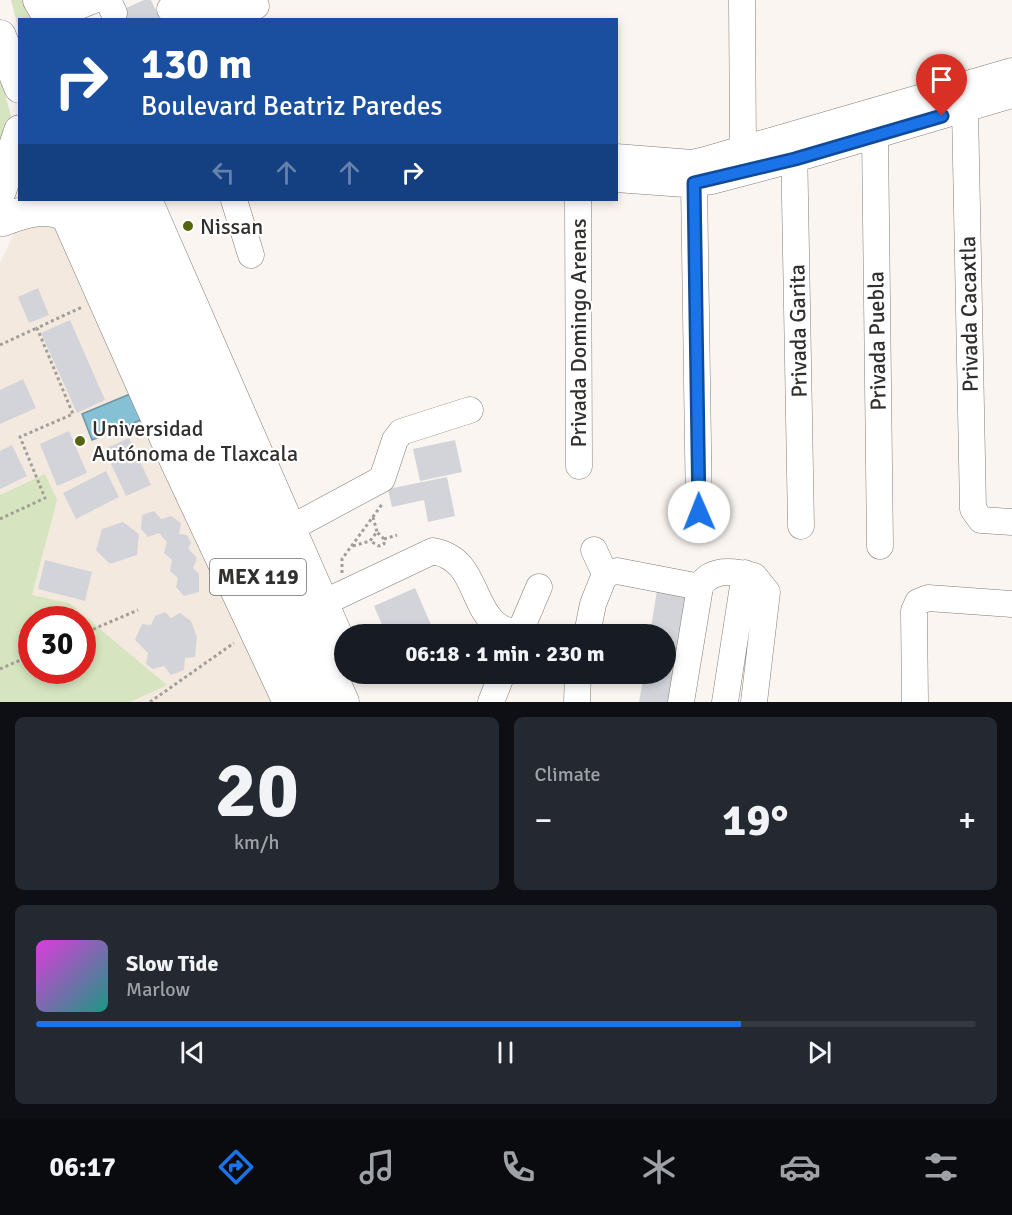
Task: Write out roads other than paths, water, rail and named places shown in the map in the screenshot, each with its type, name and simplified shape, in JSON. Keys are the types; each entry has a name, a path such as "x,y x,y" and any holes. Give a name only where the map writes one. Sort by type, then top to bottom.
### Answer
{"main road":[{"path":"0,36 18,82"},
{"path":"18,141 6,202 40,210 58,211 72,205 103,297 289,702"},
{"name":"MEX 119","path":"119,201 343,702"},
{"path":"146,201 291,528 332,592 339,624"},
{"name":"MEX 119","path":"72,205 246,552 317,702"},
{"path":"357,684 365,702"}],"street":[{"path":"742,0 743,150"},
{"path":"53,10 106,4"},
{"path":"170,10 229,13 257,9"},
{"path":"618,179 694,183 1012,71"},
{"path":"618,157 692,163 743,150 794,147 875,136 1012,95"},
{"name":"Privada Cacaxtla","path":"965,109 973,509 977,517 985,521 1012,522"},
{"name":"Privada Puebla","path":"875,136 879,546"},
{"name":"Privada Garita","path":"794,147 801,526"},
{"path":"694,183 699,512"},
{"path":"234,201 250,255"},
{"name":"Privada Domingo Arenas","path":"578,201 579,466"},
{"path":"291,528 382,479 396,437 401,432 470,410"},
{"path":"589,624 593,604 604,573 594,550"},
{"path":"332,592 434,551 448,554 469,578 493,622 497,624"},
{"path":"604,573 617,571 700,588"},
{"path":"681,702 700,588 707,579 719,573 745,573 762,583 767,592 754,702"},
{"path":"725,702 745,573"},
{"path":"521,624 539,587"},
{"path":"915,702 914,611 918,602 928,598 1012,604"},
{"path":"491,702 498,684"},
{"path":"578,684 578,702"}],"water":[{"path":"130,394 141,420 92,440 82,414"}],"place":[{"name":"Nissan","path":"188,226"},
{"name":"Universidad Autónoma de Tlaxcala","path":"80,441"}]}
